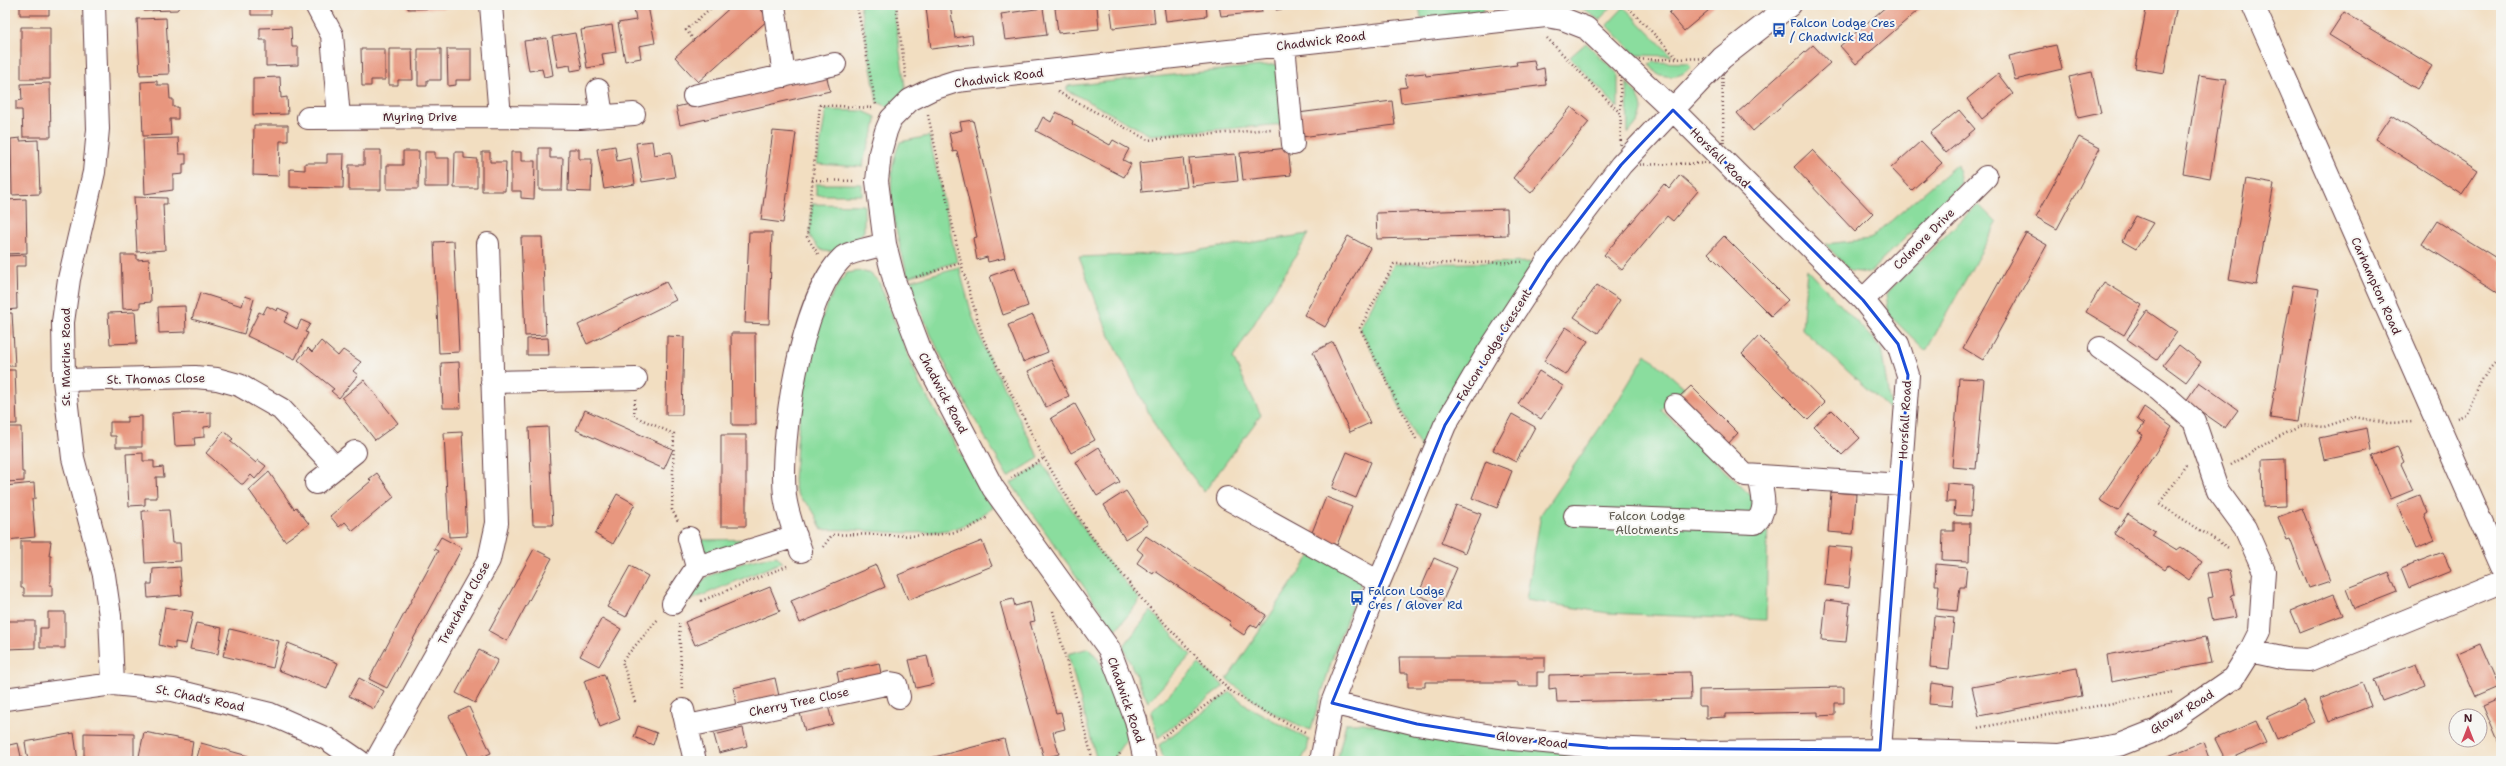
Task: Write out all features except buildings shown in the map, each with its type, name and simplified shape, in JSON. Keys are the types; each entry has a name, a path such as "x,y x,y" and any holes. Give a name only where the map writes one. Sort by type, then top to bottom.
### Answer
{"street":[{"name":"St. Martins Road","path":"94,5 98,129 94,172 69,279 63,322 64,380 73,458 104,575 110,616 114,684"},
{"path":"316,5 332,34 339,90 339,118"},
{"path":"492,5 500,117"},
{"path":"774,5 783,68"},
{"name":"Falcon Lodge Crescent","path":"1321,761 1332,703 1379,582 1428,462 1445,426 1488,352 1547,262 1621,165 1722,58 1790,5"},
{"name":"Carhampton Road","path":"2253,5 2437,426 2501,567"},
{"name":"Chadwick Road","path":"1144,756 1136,720 1109,649 993,488 920,349 895,283 885,244 877,181 880,153 891,118 910,100 932,89 957,81 1527,18 1552,17 1586,28 1673,110"},
{"path":"1284,45 1292,136"},
{"path":"694,96 783,68 835,64"},
{"path":"598,90 602,116"},
{"name":"Horsfall Road","path":"1673,110 1863,300 1898,344 1908,376 1902,484 1880,750"},
{"name":"Myring Drive","path":"308,118 602,116 634,114"},
{"name":"Colmore Drive","path":"1863,300 1986,177"},
{"name":"Trenchard Close","path":"376,761 489,560 497,523 488,244"},
{"path":"697,568 803,551 785,496 784,436 795,376 811,318 831,274 843,257 885,244"},
{"name":"Glover Road","path":"1332,703 1417,724 1512,739 1608,748 1710,752 1880,750 1980,754 2059,755 2119,745 2157,730 2233,678 2250,651 2260,631 2264,571 2245,528 2218,491 2194,421 2159,390 2100,348"},
{"name":"St. Thomas Close","path":"64,380 194,376 239,384 281,409 335,467"},
{"path":"492,382 636,379"},
{"path":"1674,406 1745,475 1902,484"},
{"path":"316,483 355,452"},
{"path":"1575,516 1755,523 1762,516 1764,507 1759,476"},
{"path":"1228,498 1379,582"},
{"path":"676,610 697,568 689,538"},
{"path":"2250,651 2286,659 2309,660 2501,582"},
{"name":"Cherry Tree Close","path":"686,718 890,683 896,684 899,697"},
{"name":"St. Chad's Road","path":"5,699 114,684 173,690 270,714 327,739 359,761"},
{"path":"686,718 695,761"}],"path":[{"path":"694,40 686,30 714,5"},
{"path":"725,5 729,9"},
{"path":"831,274 807,237 820,105 876,108 857,5"},
{"path":"896,5 910,100 927,112 961,263 983,338 1044,458 1088,532 1115,567 1160,618 1228,689 1294,728 1325,739"},
{"path":"1626,5 1678,58"},
{"path":"1527,18 1620,114"},
{"path":"1024,74 1148,140 1292,136"},
{"path":"812,180 877,181"},
{"path":"1428,462 1360,328 1394,264 1547,262"},
{"path":"895,283 961,263"},
{"path":"2231,550 2159,504 2200,444 2232,465 2270,441 2303,425 2324,427 2354,417 2387,423 2423,422 2437,426 2467,414 2477,389 2493,364 2501,358"},
{"path":"636,379 634,416 674,434 672,510 689,538"},
{"path":"993,488 1044,458"},
{"path":"700,602 785,565 803,551 823,547 832,535 865,533 922,536 965,530 1006,506"},
{"path":"1059,579 1050,599 1093,761"},
{"path":"635,702 622,660 676,610"},
{"path":"676,610 686,718"},
{"path":"1144,756 1228,689"},
{"path":"1980,754 1977,728 2180,690 2188,710"}],"highlighted area":[{"path":"1673,110 1863,300 1898,344 1908,375 1880,750 1608,748 1512,739 1417,724 1332,703 1445,425 1547,262 1621,165"}],"green space":[{"path":"860,5 893,5 906,93 891,108 877,102"},
{"path":"1419,5 1483,5 1483,12 1421,18"},
{"path":"1566,5 1613,5 1599,20 1585,10"},
{"path":"1624,7 1672,56 1636,55 1607,25"},
{"path":"1586,43 1618,74 1618,108 1570,57"},
{"path":"1653,62 1688,63 1691,66 1680,75 1667,76 1657,74 1649,64"},
{"path":"1279,64 1285,124 1150,135 1067,90 1067,86"},
{"path":"1627,83 1638,96 1642,108 1639,120 1628,133"},
{"path":"826,110 863,111 876,117 875,128 866,153 863,167 817,164"},
{"path":"929,136 957,262 908,277 899,244 893,210 891,192 894,158 900,142"},
{"path":"1957,164 1961,184 1869,273 1851,271 1825,244 1870,239"},
{"path":"816,184 862,184 862,195 816,195"},
{"path":"812,204 864,205 864,231 856,239 838,250 825,251 820,249 810,236"},
{"path":"1978,204 1997,223 1926,351 1889,315 1886,294"},
{"path":"1309,234 1233,358 1261,415 1204,492 1158,431 1107,330 1079,257 1180,253"},
{"path":"1547,262 1428,462 1360,328 1394,264"},
{"path":"959,267 972,315 986,352 1039,458 1008,477 954,381 930,332 909,281"},
{"path":"1807,269 1881,348 1891,411 1802,329"},
{"path":"861,271 871,274 879,282 920,385 993,508 965,525 949,530 913,533 822,530 813,511 796,492 794,478 800,416 809,362 816,336 825,311 835,290 847,273"},
{"name":"Falcon Lodge Allotments","path":"1646,354 1684,387 1661,410 1768,512 1766,620 1608,613 1526,600 1541,514 1616,404"},
{"path":"1043,464 1095,546 1140,600 1115,631 1011,483"},
{"path":"762,539 704,556 696,540"},
{"path":"1313,552 1363,578 1335,649 1311,730 1266,709 1247,696 1227,679"},
{"path":"777,556 782,562 684,603 693,589 707,577 747,562"},
{"path":"1151,611 1191,655 1148,702 1123,647"},
{"path":"1089,648 1097,657 1109,678 1118,701 1128,737 1111,761 1097,761 1068,654"},
{"path":"1199,664 1224,686 1158,738 1151,712"},
{"path":"1230,692 1249,707 1309,740 1307,750 1301,761 1168,761 1163,757 1159,745"},
{"path":"1346,723 1363,723 1502,748 1910,761 1337,761"}],"place":[{"name":"Falcon Lodge Cres / Chadwick Rd","path":"1779,30"},
{"name":"Falcon Lodge Cres / Glover Rd","path":"1357,598"}]}
